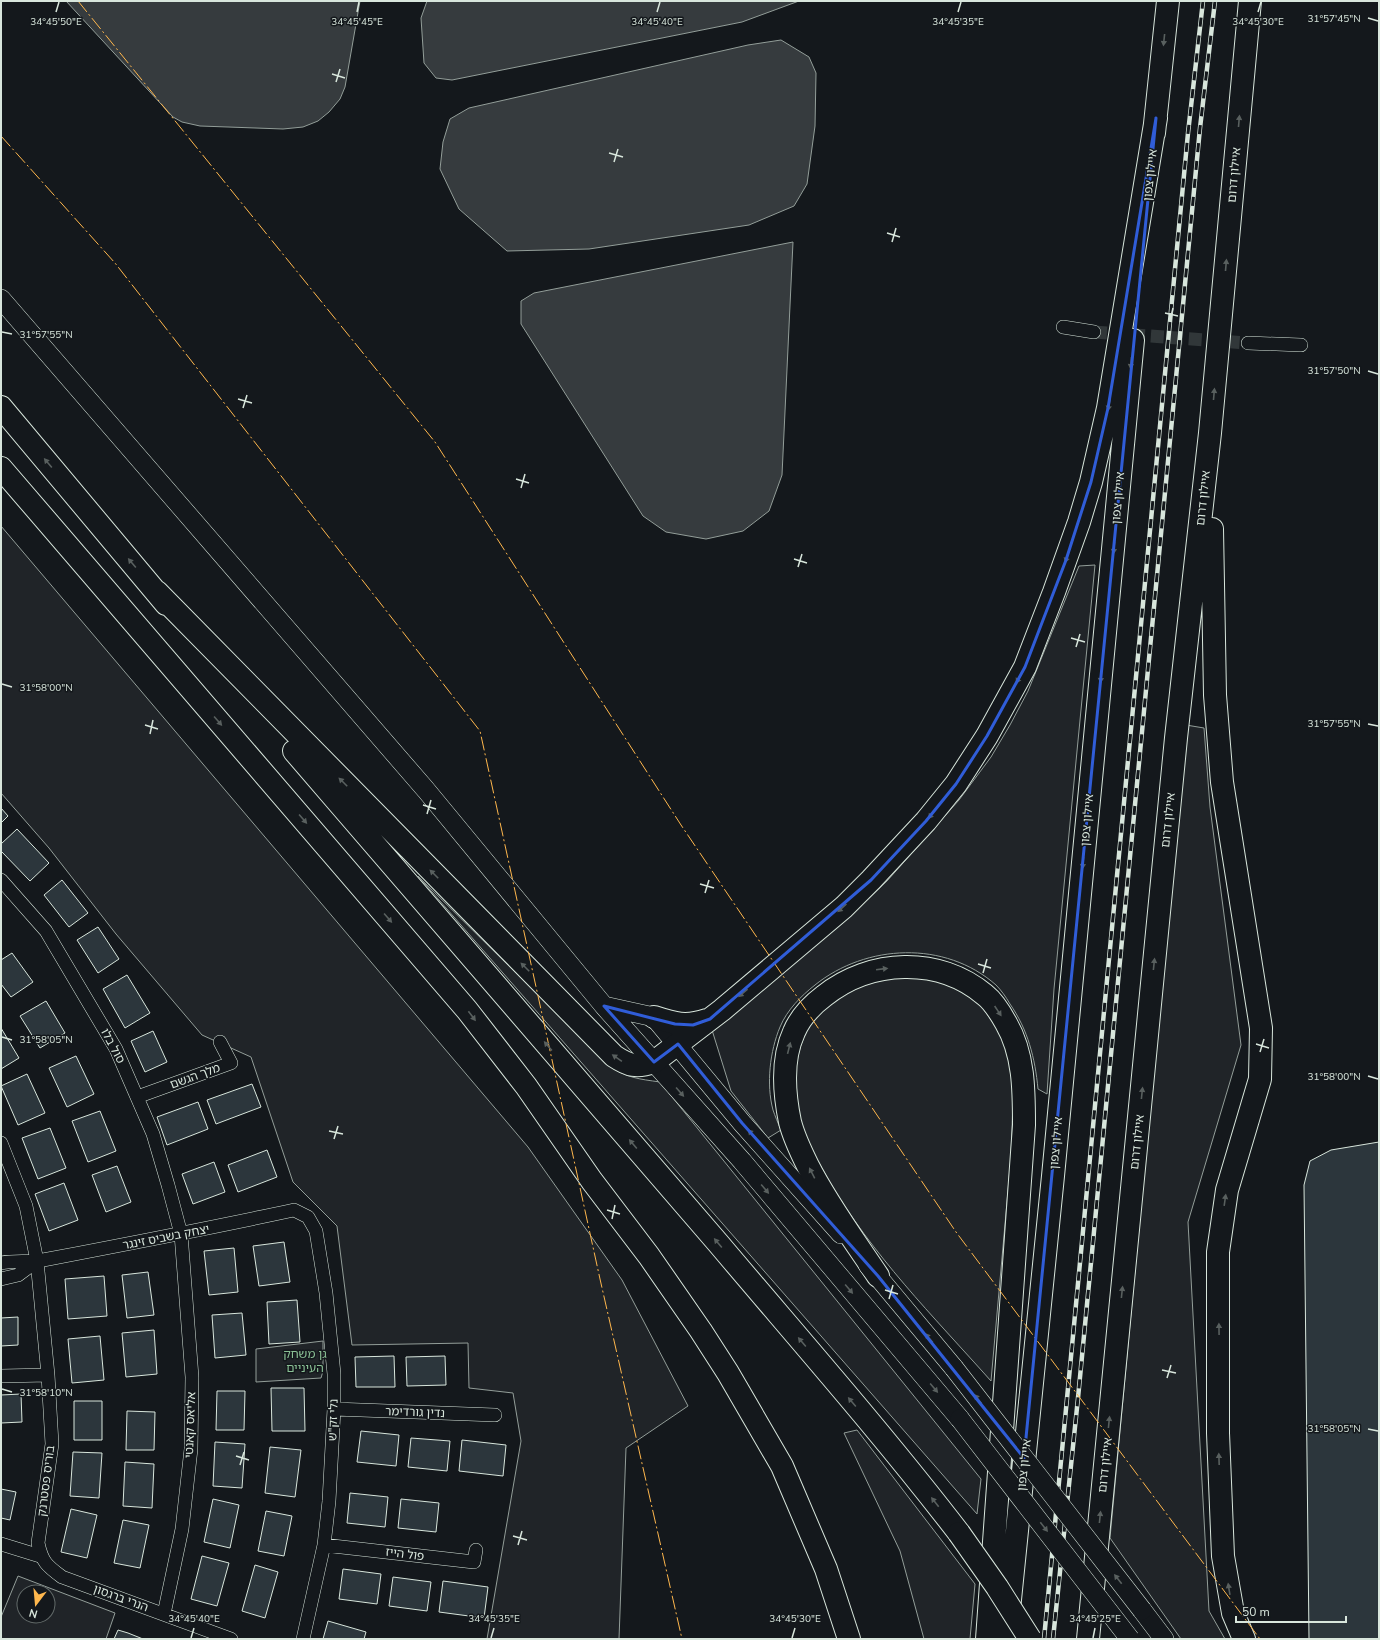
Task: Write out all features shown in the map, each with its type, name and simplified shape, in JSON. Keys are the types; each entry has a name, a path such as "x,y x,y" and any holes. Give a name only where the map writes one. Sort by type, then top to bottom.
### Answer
{"highway":[{"name":"איילון צפון","path":"1006,1639 1055,1160 1168,1"},
{"name":"איילון דרום","path":"1088,1639 1176,738 1210,433 1250,1"},
{"path":"157,592 614,1056 623,1062 632,1065 642,1066 654,1062 710,1019 844,907 871,880 926,821 956,784 987,736 1025,667 1079,522 1100,444 1108,408 1156,118"},
{"path":"1,407 157,592 889,1444 959,1533 997,1587 1030,1639"},
{"path":"1210,433 1212,596 1217,737 1229,832 1261,1028 1260,1080 1227,1190 1218,1252 1218,1433 1223,1556 1233,1613 1244,1639"},
{"path":"1,468 467,1010 526,1086 592,1181 649,1256 701,1331 758,1422 782,1466 826,1569 849,1639"},
{"path":"1,481 202,702"},
{"path":"878,1276 821,1192 796,1141 785,1092 785,1063 791,1039 799,1023 816,1002 843,982 873,970 900,967 928,968 959,978 986,996 1006,1022 1012,1035 1022,1070 1024,1125 987,1639"},
{"path":"654,1017 675,1024 693,1025 710,1019"}],"street":[{"path":"1,299 426,790 604,1006 742,1162 960,1419 1130,1639"},
{"path":"1063,327 1094,332"},
{"path":"1248,343 1301,345"},
{"name":"סול בלו","path":"1,880 46,931 116,1049 153,1134 181,1234"},
{"path":"604,1006 654,1017 678,1044 742,1123 878,1276 954,1368 1164,1639"},
{"name":"מלך הגשם","path":"137,1097 231,1063 220,1042"},
{"path":"2,1149 26,1206 37,1261"},
{"name":"יצחק בשביס זינגר","path":"1,1263 9,1261 37,1261 181,1234 294,1210"},
{"name":"נלי זק\"ש","path":"294,1210 308,1217 316,1231 326,1293 331,1343 334,1409 329,1501 324,1545 303,1639"},
{"name":"אליאס קאנטי","path":"164,1614 182,1529 190,1449 192,1377 181,1234"},
{"name":"יצחק בשביס זינגר","path":"1,1279 18,1275 37,1261"},
{"name":"בוריס פסטרנק","path":"37,1261 48,1375 52,1444 38,1543 40,1556"},
{"path":"1,1376 48,1375"},
{"name":"נדין גורדימר","path":"334,1409 495,1416"},
{"path":"1,1544 40,1556"},
{"name":"פול הייז","path":"324,1545 474,1562 476,1550"},
{"name":"הנרי ברגסון","path":"40,1556 49,1568 62,1577 231,1639"}],"highlighted area":[{"path":"1156,118 1024,1458 878,1276 742,1123 678,1044 654,1062 604,1006 675,1024 693,1025 710,1019 871,880 926,821 956,784 987,736 1025,667 1066,560 1091,482 1108,408"}],"green space":[{"path":"1,526 528,1147 622,1280 688,1406 626,1448 619,1639 487,1639 521,1441 513,1393 469,1388 468,1343 352,1345 337,1226 293,1182 251,1057 202,1035 116,934 49,848 1,793"},
{"path":"1095,565 1054,989 1047,1094 1038,1089 1033,1055 1022,1024 1002,991 996,985 976,970 953,960 930,954 906,953 881,955 858,961 835,971 815,985 786,1015 777,1036 770,1068 771,1100 773,1110 781,1130 768,1138 731,1091 712,1030 845,921 887,881 959,800 991,757 1028,691 1079,566"},
{"path":"1186,725 1204,728 1210,807 1241,1045 1188,1222 1209,1611 1225,1639 1181,1639 1110,1538"},
{"path":"418,876 609,1065 621,1073 639,1079 660,1082 981,1479 977,1514"},
{"path":"914,977 939,982 955,988 979,1003 1003,1039 1012,1072 1013,1101 1011,1157 991,1381 883,1259 845,1207 813,1152 803,1130 798,1111 795,1079 798,1057 804,1037 816,1017 833,1001 864,983 884,978"},
{"name":"גן משחק העיניים","path":"323,1341 323,1371 321,1378 256,1382 256,1349"},
{"path":"857,1430 975,1584 970,1639 924,1639 900,1551 844,1433"},
{"path":"18,1576 39,1584 16,1584 16,1624 56,1624 56,1590 115,1613 106,1639 1,1639 1,1617"}],"shaded area":[{"path":"66,1 360,1 345,87 340,99 329,112 318,121 303,127 283,129 200,126 182,122 173,117"},
{"path":"427,1 799,1 742,22 452,80 436,78 424,63 421,18"},
{"path":"781,40 809,57 816,73 815,126 807,184 794,206 749,225 589,249 507,251 459,209 440,169 443,142 450,119 469,108 748,45"},
{"path":"793,242 782,475 769,511 743,531 706,539 666,532 643,516 521,324 521,301 534,293"}],"building":[{"path":"1,808 8,816 1,823"},
{"path":"17,829 49,863 30,881 1,851 1,844"},
{"path":"62,880 88,913 69,927 44,895"},
{"path":"98,927 119,959 98,973 77,940"},
{"path":"12,953 33,982 11,997 1,984 1,960"},
{"path":"127,975 150,1013 125,1028 103,989"},
{"path":"46,1001 65,1033 40,1048 20,1016"},
{"path":"1,1028 19,1058 1,1069"},
{"path":"153,1031 167,1062 145,1072 131,1041"},
{"path":"76,1056 94,1094 67,1107 49,1068"},
{"path":"27,1074 45,1113 18,1125 1,1086"},
{"path":"252,1084 261,1107 216,1124 207,1100"},
{"path":"198,1102 208,1129 167,1145 157,1117"},
{"path":"100,1111 116,1151 88,1162 72,1121"},
{"path":"50,1128 66,1168 38,1179 22,1138"},
{"path":"1379,1142 1379,1639 1309,1639 1304,1185 1310,1161 1331,1150"},
{"path":"267,1150 277,1177 238,1192 228,1165"},
{"path":"214,1162 225,1192 193,1204 182,1174"},
{"path":"117,1166 131,1202 106,1212 92,1175"},
{"path":"64,1183 78,1220 49,1231 35,1194"},
{"path":"284,1242 290,1282 259,1286 253,1246"},
{"path":"234,1248 238,1292 209,1295 204,1251"},
{"path":"148,1272 154,1315 127,1318 122,1275"},
{"path":"104,1276 107,1316 68,1319 65,1279"},
{"path":"297,1300 300,1342 269,1344 267,1302"},
{"path":"242,1313 246,1355 215,1358 212,1315"},
{"path":"18,1317 18,1345 1,1346 1,1318"},
{"path":"154,1330 157,1374 126,1377 122,1333"},
{"path":"100,1336 104,1380 72,1383 68,1339"},
{"path":"394,1356 395,1387 356,1387 355,1357"},
{"path":"445,1356 446,1385 407,1386 406,1357"},
{"path":"271,1388 304,1388 305,1431 272,1431"},
{"path":"217,1391 245,1391 244,1430 216,1430"},
{"path":"21,1394 22,1422 1,1423 1,1395"},
{"path":"74,1401 102,1401 102,1440 74,1440"},
{"path":"127,1411 155,1412 154,1450 126,1450"},
{"path":"361,1431 399,1435 396,1466 357,1462"},
{"path":"411,1438 450,1441 447,1471 408,1467"},
{"path":"462,1440 506,1445 503,1476 459,1471"},
{"path":"215,1442 245,1444 242,1488 213,1486"},
{"path":"270,1447 301,1450 295,1497 265,1493"},
{"path":"73,1452 102,1453 99,1498 70,1496"},
{"path":"125,1462 154,1464 152,1508 123,1506"},
{"path":"1,1489 16,1492 10,1520 1,1518"},
{"path":"350,1493 388,1497 385,1527 347,1523"},
{"path":"213,1499 239,1505 230,1548 204,1542"},
{"path":"401,1499 439,1503 436,1532 398,1528"},
{"path":"71,1509 97,1515 87,1558 61,1552"},
{"path":"266,1511 292,1516 284,1556 258,1551"},
{"path":"123,1520 149,1525 140,1568 114,1563"},
{"path":"202,1556 229,1563 217,1606 191,1599"},
{"path":"255,1565 278,1572 265,1618 242,1611"},
{"path":"343,1569 381,1574 377,1604 339,1599"},
{"path":"393,1577 431,1582 427,1611 389,1606"},
{"path":"443,1581 488,1587 484,1618 439,1612"},
{"path":"328,1621 366,1632 364,1639 323,1639"},
{"path":"118,1630 128,1633 143,1639 114,1639"}],"tunnel":[{"path":"1094,332 1248,343"}],"railway":[{"path":"1044,1639 1188,133 1203,1"},
{"path":"1053,1639 1078,1398 1200,128 1215,1"}],"power":[{"path":"78,1 435,442 681,825 956,1232 1260,1639"},
{"path":"1,136 115,263 480,731 600,1279 682,1639"}]}
